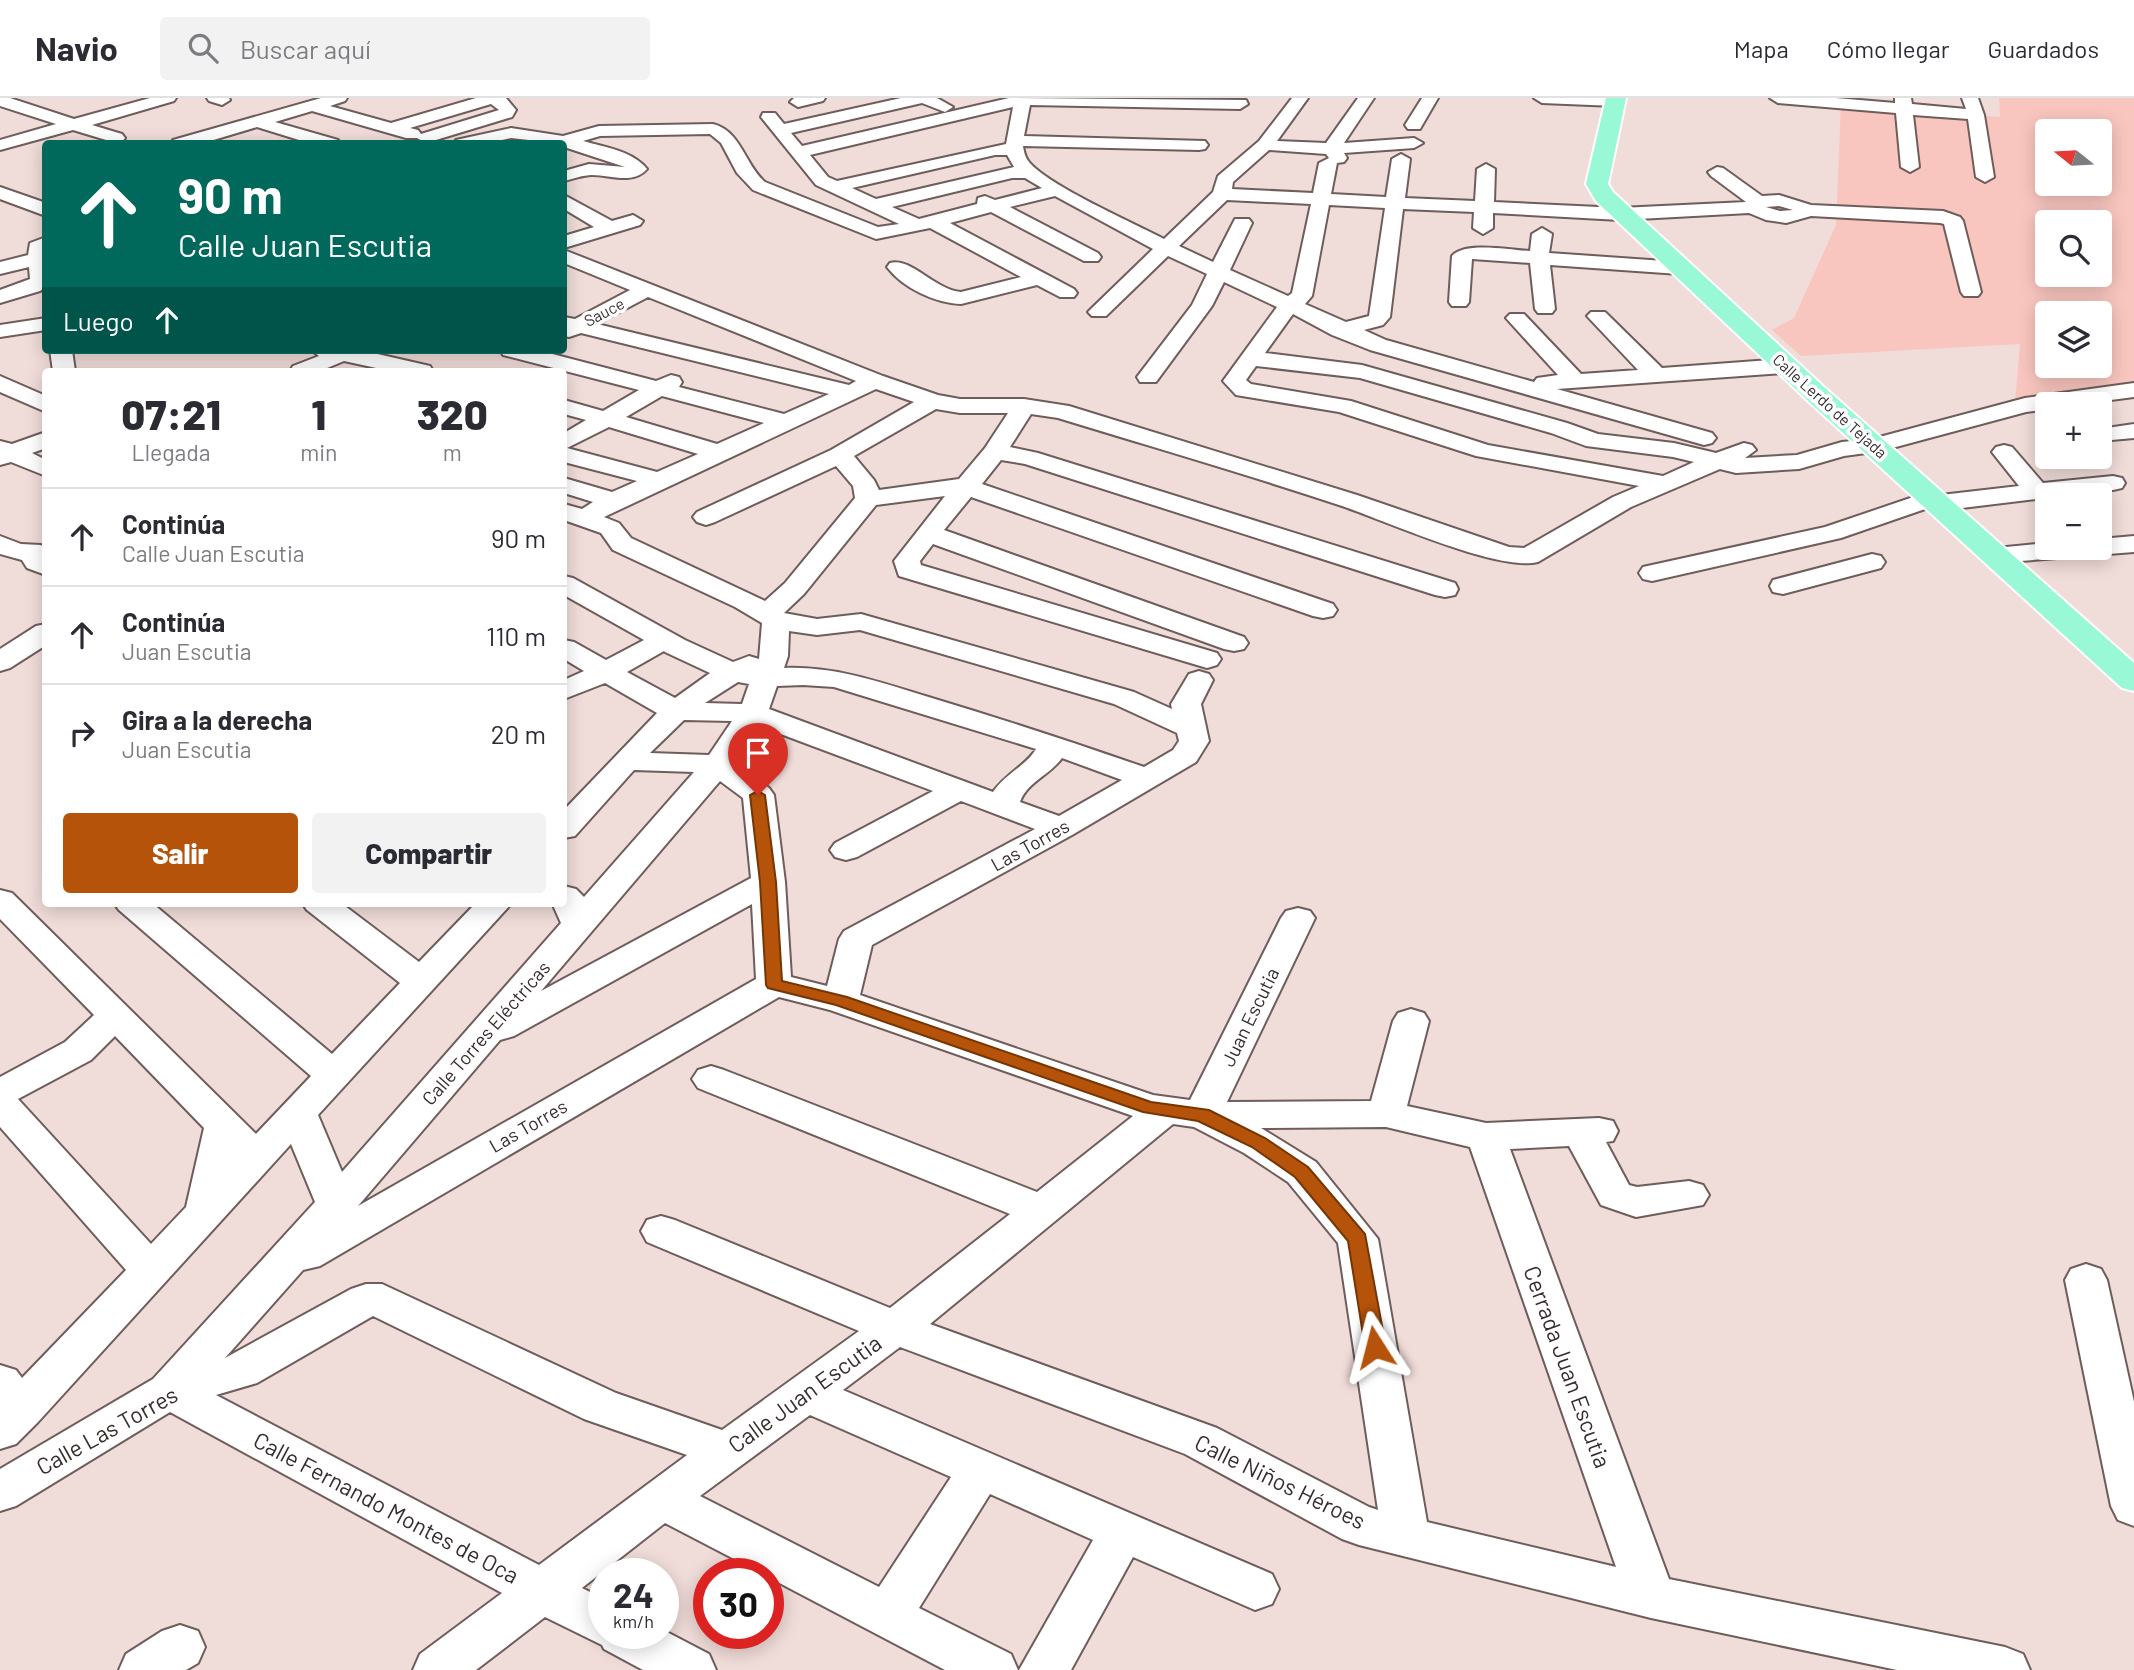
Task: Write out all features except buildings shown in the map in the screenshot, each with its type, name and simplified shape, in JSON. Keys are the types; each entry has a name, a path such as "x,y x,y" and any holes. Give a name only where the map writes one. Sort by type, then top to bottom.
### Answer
{"main road":[{"name":"Calle Lerdo de Tejada","path":"1615,100 1597,184 1604,197 1785,366 2134,681"}],"street":[{"path":"104,98 167,119"},
{"path":"6,140 168,98"},
{"path":"192,140 339,98"},
{"path":"798,102 817,98"},
{"path":"1067,293 924,223 822,181 775,124 923,98 960,113 1199,145"},
{"path":"1098,312 1223,194 1224,180 1265,145 1300,98"},
{"path":"1366,98 1332,157 1302,296 1288,306 1234,381 1244,390 1343,406 1484,451 1669,484"},
{"path":"1414,124 1430,98"},
{"path":"1542,98 1615,100"},
{"path":"1778,98 1973,106 1985,177"},
{"path":"391,128 489,99 499,100 508,110 493,118 426,138"},
{"path":"1904,103 1910,167"},
{"path":"834,187 995,150 1018,122 1240,104"},
{"path":"313,106 432,140"},
{"path":"2,109 34,111 116,138"},
{"path":"356,118 380,110"},
{"path":"804,159 960,113"},
{"path":"258,122 319,140"},
{"path":"1018,122 1018,161 1029,172 1057,190 1166,248 1340,330 1378,345 1791,463"},
{"path":"567,140 599,131 713,129 724,135 747,177 759,186 876,233 924,223 984,202 1057,190"},
{"path":"479,140 505,134 522,134 545,140"},
{"path":"199,138 205,140"},
{"path":"6,140 42,148"},
{"path":"1265,145 1332,157 1414,143"},
{"path":"567,145 613,154 631,161 638,169 626,173 567,164"},
{"path":"804,159 900,146"},
{"path":"1340,330 1376,321 1379,317 1401,159"},
{"path":"567,175 589,169"},
{"path":"1483,228 1486,169"},
{"path":"876,205 1012,173 1029,172"},
{"path":"1717,172 1767,215 1786,218 1798,216 1807,210 1943,217 1953,220 1971,292"},
{"path":"1,194 36,184"},
{"path":"1,194 42,209"},
{"path":"1223,194 1620,214 1755,204"},
{"path":"984,202 1091,257"},
{"path":"567,203 608,227"},
{"path":"633,221 608,227 573,263 933,401 960,406 1024,406 1060,411 1348,500 1506,555 1529,556 1622,502 1744,450"},
{"path":"1148,377 1202,306 1242,223"},
{"path":"1542,234 1539,257 1545,309"},
{"path":"0,268 42,252"},
{"path":"1459,302 1462,256 1471,253 1679,268"},
{"path":"1588,261 1611,284"},
{"path":"39,289 42,262"},
{"path":"897,267 938,295 950,299 1040,278"},
{"path":"0,284 39,289"},
{"path":"0,297 39,289"},
{"name":"Sauce","path":"568,328 645,290"},
{"path":"1598,316 1656,375"},
{"path":"1517,318 1575,381"},
{"path":"0,331 42,325"},
{"path":"568,328 713,357 851,392"},
{"path":"567,440 756,331"},
{"path":"307,368 333,354"},
{"path":"351,354 410,368"},
{"path":"518,355 661,388 786,422"},
{"path":"1249,358 1362,372 1559,428 1594,441 1674,450 1717,463 1744,467 1791,463 1842,449 1873,446 2017,407 2134,390"},
{"path":"1522,385 1785,366"},
{"path":"0,383 42,378"},
{"path":"574,514 614,501 875,381"},
{"path":"0,383 42,403"},
{"path":"706,517 840,455 853,445 933,401"},
{"path":"1024,406 995,452 927,533 1234,643"},
{"path":"2017,407 2035,418"},
{"path":"567,408 718,453"},
{"path":"1631,416 1655,439 1674,450"},
{"path":"2112,434 2134,431"},
{"path":"4,453 42,440"},
{"path":"1549,464 1594,441"},
{"path":"995,452 1029,458 1445,589"},
{"path":"2004,452 2035,490"},
{"path":"4,453 42,468"},
{"path":"840,455 865,485 868,499"},
{"path":"567,456 660,480"},
{"path":"567,486 614,501"},
{"path":"771,617 805,578 829,543 868,499 964,486 1323,610"},
{"path":"1651,573 1832,533 1934,500 2035,492"},
{"path":"574,514 610,528 622,544 771,617 817,627 861,622 1124,698 1191,728"},
{"name":"Las Torres","path":"841,1001 856,939 1061,828 1185,756 1194,741 1186,704 1203,670 916,574 908,570 907,561 927,533"},
{"path":"1783,586 1872,562 1832,533"},
{"path":"0,544 19,552 41,555"},
{"path":"2112,546 2134,544"},
{"path":"1995,555 2035,552"},
{"path":"567,586 664,640 757,668 837,679 1046,743 1147,778"},
{"name":"Calle Torres Eléctricas","path":"169,1391 336,1206 480,1040 572,911 718,764 753,713 757,668 771,617"},
{"path":"567,819 676,711 757,668 861,622"},
{"path":"8,657 42,635"},
{"path":"567,689 606,672 664,640"},
{"path":"567,650 676,711 753,713 959,790 1004,799 1061,828"},
{"path":"8,657 42,661"},
{"path":"1004,799 1013,783 1045,763 1046,743"},
{"path":"627,761 718,764 758,795 768,882 774,985 841,1001 1149,1108 1184,1113 1386,1114 1486,1137 1590,1131 1615,1195 1636,1202 1689,1195"},
{"path":"846,850 959,790"},
{"path":"480,1040 768,882"},
{"path":"0,901 257,1157"},
{"path":"136,907 334,1076"},
{"path":"324,907 422,981"},
{"path":"7,1407 151,1271 491,907"},
{"name":"Juan Escutia","path":"1184,1113 1298,918"},
{"name":"Las Torres","path":"281,1268 774,985"},
{"path":"0,1093 78,1051 115,1015"},
{"path":"1386,1114 1411,1021"},
{"path":"710,1079 1041,1210"},
{"path":"0,1102 151,1271"},
{"path":"298,1113 336,1206"},
{"path":"1184,1113 1258,1143 1302,1172 1358,1239 1406,1536"},
{"name":"Calle Juan Escutia","path":"438,1670 662,1499 895,1328 1041,1210 1184,1113"},
{"path":"204,1214 224,1125"},
{"name":"Cerrada Juan Escutia","path":"1486,1137 1651,1597"},
{"name":"Calle Niños Héroes","path":"661,1231 895,1328 1201,1441 1359,1525 1651,1597 2005,1670"},
{"path":"2085,1280 2134,1506"},
{"name":"Calle Las Torres","path":"0,1492 169,1391 242,1371 366,1300 382,1300 600,1406 727,1451"},
{"name":"Calle Fernando Montes de Oca","path":"169,1391 588,1616"},
{"path":"807,1394 1255,1589"},
{"path":"887,1616 981,1470"},
{"path":"662,1499 993,1670"},
{"path":"1044,1670 1122,1531"},
{"path":"651,1649 691,1670"}],"shaded area":[{"path":"1999,98 2134,98 2134,384 2081,392 2035,392 2035,399 2015,402 2020,344 1801,356 1772,330 1794,318 1836,225 1841,103 2000,117"}],"route":[{"path":"758,795 768,882 774,985 841,1001 1149,1108 1202,1115 1258,1143 1302,1172 1358,1239 1375,1347"}]}
